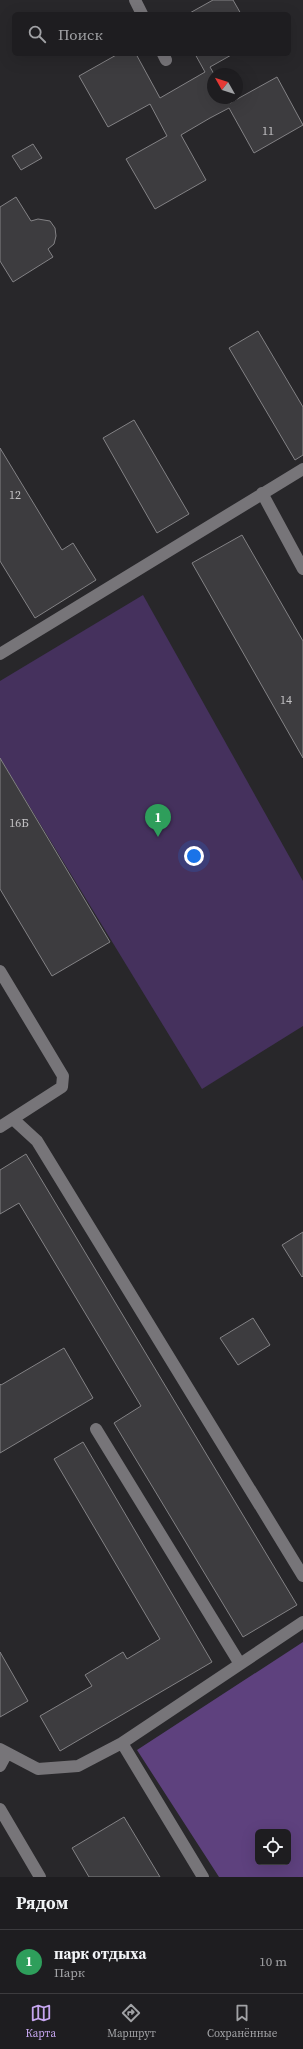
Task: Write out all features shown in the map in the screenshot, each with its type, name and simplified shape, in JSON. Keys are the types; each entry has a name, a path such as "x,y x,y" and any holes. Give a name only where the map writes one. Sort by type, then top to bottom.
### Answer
{"street":[{"path":"135,0 141,12"},
{"path":"0,654 303,469"},
{"path":"262,493 303,569"},
{"path":"0,971 63,1076 62,1087 0,1127"},
{"path":"13,1119 37,1141 303,1576"},
{"path":"96,1429 240,1664"},
{"path":"0,1766 4,1751 38,1769 78,1766 122,1743 303,1622"},
{"path":"122,1743 203,1877"},
{"path":"0,1809 40,1877"}],"shaded area":[{"path":"143,595 303,881 303,1026 202,1089 0,758 0,681"},
{"path":"303,1642 303,1877 219,1877 137,1750"}],"building":[{"path":"213,0 233,0 240,12 192,12"},
{"path":"114,56 137,56 160,98 205,72 196,56 229,56 211,68 207,68 207,104 243,104 243,96 277,77 303,125 254,153 229,108 210,118 181,135 206,180 155,209 126,159 167,136 150,104 108,127 79,76"},
{"path":"33,144 42,158 21,170 12,156"},
{"path":"16,197 31,221 38,219 50,221 55,228 56,236 54,244 48,249 53,257 13,282 0,261 0,207"},
{"path":"258,331 303,407 303,455 295,460 229,348"},
{"path":"134,420 189,514 157,533 103,438"},
{"path":"0,448 62,550 73,543 96,580 35,618 0,561"},
{"path":"242,535 303,641 303,758 192,563"},
{"path":"0,758 110,942 52,976 0,889"},
{"path":"26,1154 297,1605 243,1637 114,1423 141,1406 19,1203 0,1214 0,1170"},
{"path":"303,1232 303,1276 302,1277 282,1245"},
{"path":"253,1318 270,1345 238,1365 220,1338"},
{"path":"64,1348 93,1398 0,1453 0,1384 1,1385"},
{"path":"83,1442 212,1662 60,1751 40,1716 92,1686 85,1675 123,1652 127,1659 160,1639 54,1459"},
{"path":"0,1652 28,1701 0,1717"},
{"path":"124,1817 160,1877 89,1877 72,1848"}],"place":[{"name":"парк отдыха","path":"158,837"}]}
